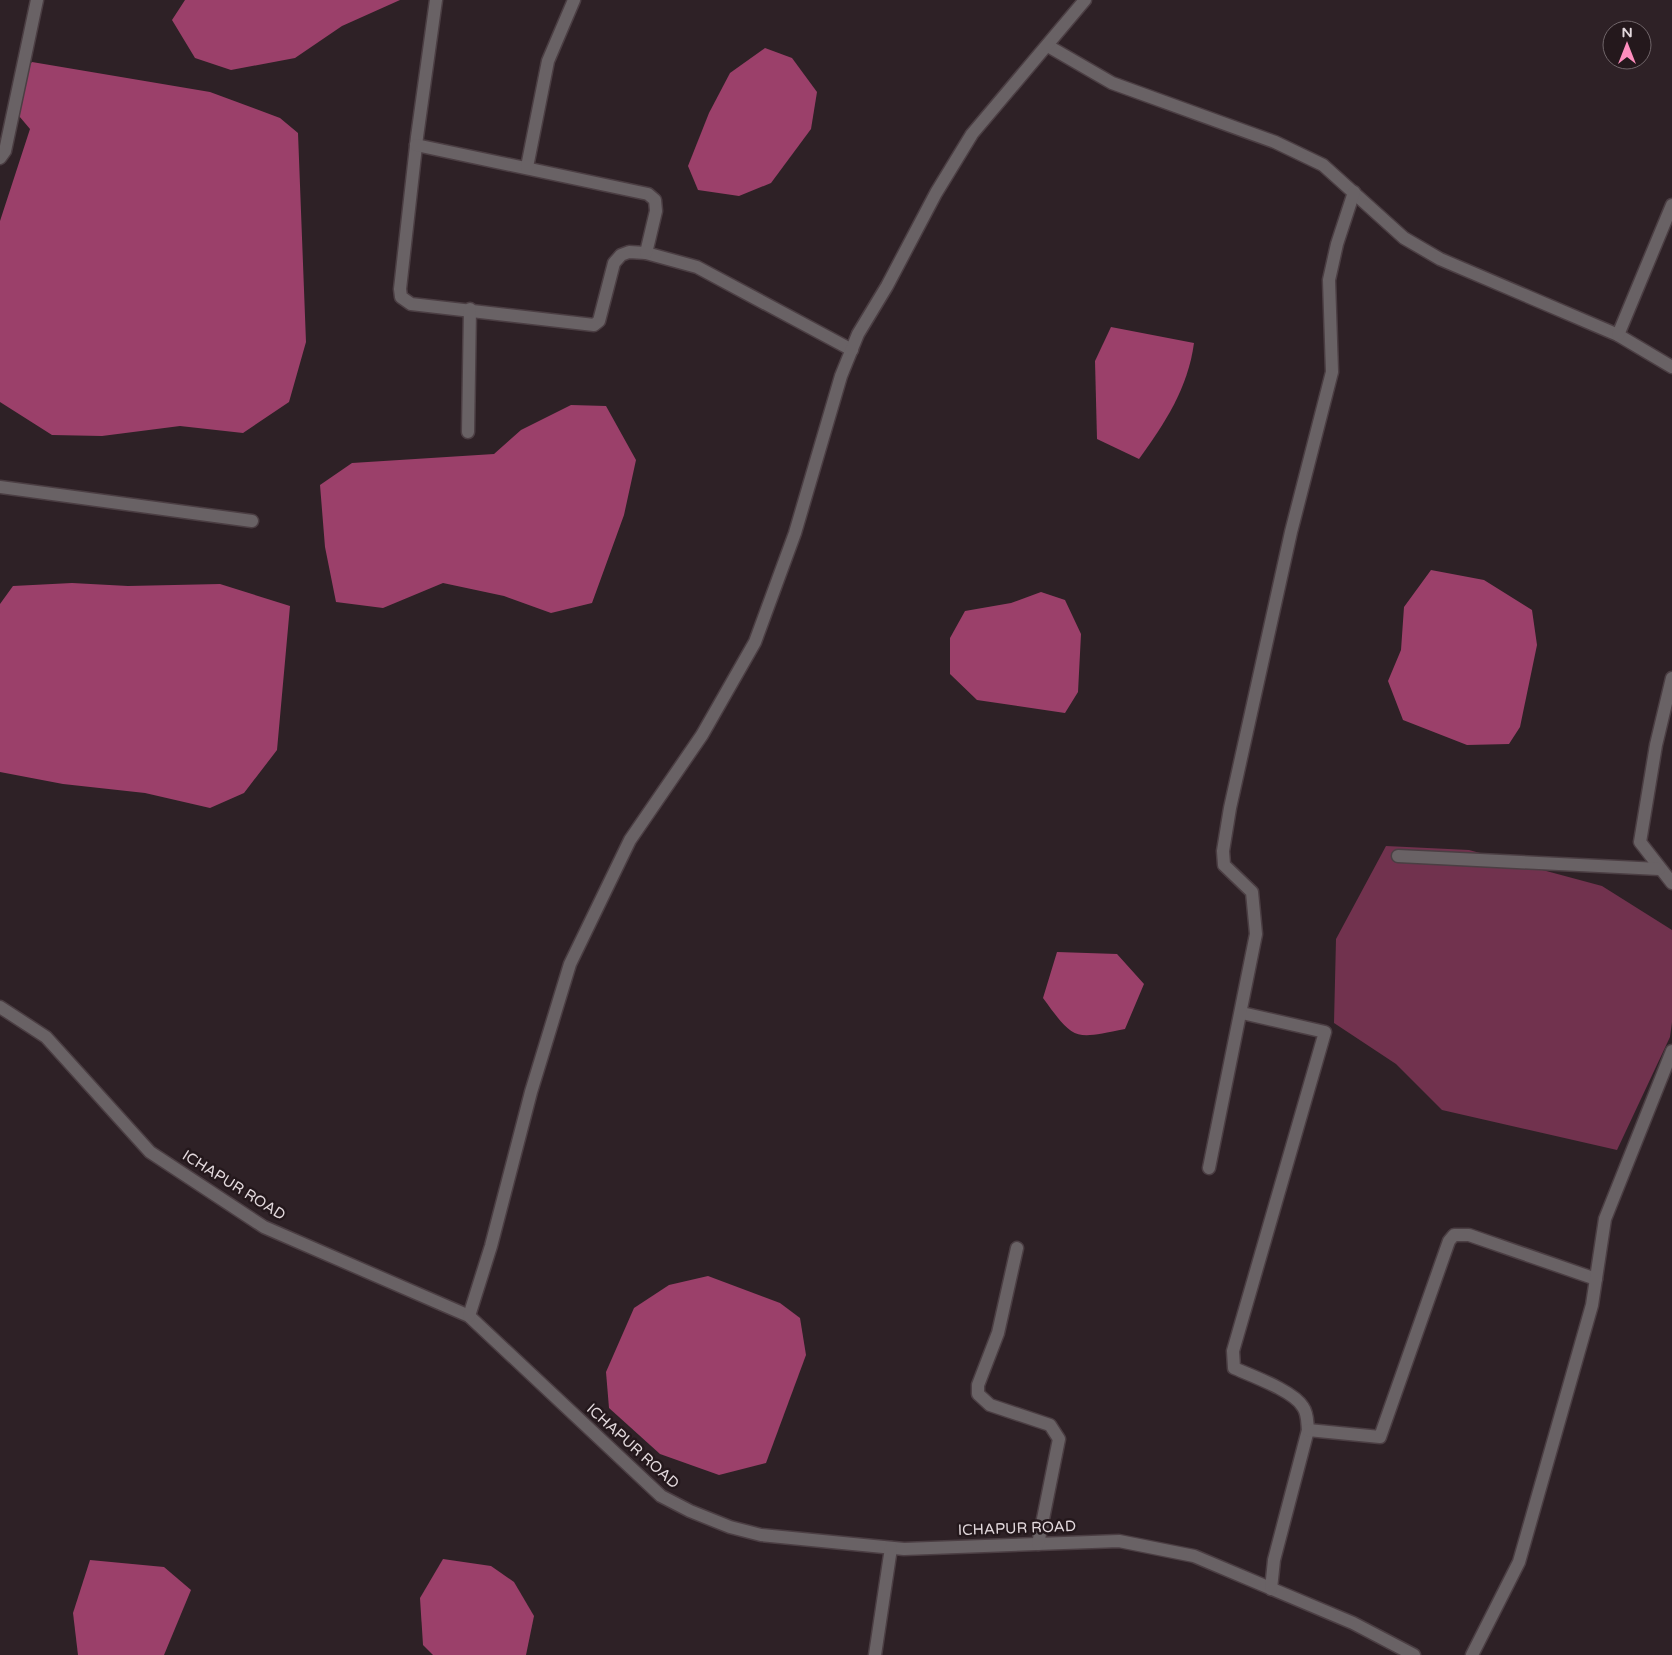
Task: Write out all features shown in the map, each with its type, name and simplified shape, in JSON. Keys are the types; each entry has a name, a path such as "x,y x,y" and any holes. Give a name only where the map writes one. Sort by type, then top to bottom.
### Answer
{"street":[{"path":"0,158 5,151 37,0"},
{"path":"436,0 416,146 400,289 401,297 411,304 470,309 594,325 599,321 614,263 621,255 629,252 646,253 697,267 852,350"},
{"path":"528,167 548,61 574,0"},
{"path":"469,1316 491,1246 531,1092 570,964 630,840 702,736 755,642 795,533 841,376 858,334 887,286 936,193 972,134 1085,0"},
{"path":"1048,46 1112,83 1275,142 1323,164 1404,238 1440,259 1618,335 1672,367"},
{"path":"416,146 528,167 648,194 655,200 656,211 646,253"},
{"path":"1209,1168 1242,1012 1256,934 1254,897 1248,886 1229,872 1224,865 1223,851 1232,799 1291,532 1332,372 1329,280 1337,244 1354,192"},
{"path":"1618,335 1672,205"},
{"path":"468,432 470,309"},
{"path":"0,487 252,521"},
{"path":"1672,678 1656,745 1640,842 1659,869 1672,883"},
{"path":"1398,856 1659,869"},
{"name":"ICHAPUR ROAD","path":"0,1008 46,1037 150,1152 264,1227 469,1316 661,1496 690,1511 730,1527 761,1535 904,1549 1119,1541 1152,1546 1194,1556 1353,1623 1414,1655"},
{"path":"1242,1012 1326,1032 1233,1351 1234,1368 1293,1396 1302,1405 1307,1414 1308,1430 1274,1560 1271,1589"},
{"path":"1472,1655 1519,1562 1592,1305 1605,1219 1672,1051"},
{"path":"1308,1430 1380,1437 1448,1240 1454,1235 1469,1235 1596,1279"},
{"path":"1017,1248 998,1333 978,1386 978,1394 990,1404 1050,1425 1059,1439 1038,1544"},
{"path":"875,1655 891,1548"}],"shaded area":[{"path":"185,0 400,0 342,26 295,58 231,70 195,58 172,20"},
{"path":"765,48 792,58 817,92 811,129 771,183 739,196 698,190 688,166 709,113 730,73"},
{"path":"32,62 210,92 280,118 298,133 306,342 289,402 243,433 180,426 102,436 52,435 0,402 0,221 30,129 14,110 14,79"},
{"path":"1111,327 1194,343 1187,375 1181,390 1158,432 1139,459 1097,439 1095,361"},
{"path":"571,405 606,406 636,460 624,515 592,603 551,613 504,596 443,583 383,608 336,602 325,547 320,485 352,463 494,454 521,430"},
{"path":"1431,570 1484,580 1532,610 1537,645 1520,727 1509,744 1467,745 1403,720 1388,681 1401,650 1404,607"},
{"path":"72,583 128,586 220,584 290,606 277,750 244,793 210,808 145,793 63,784 0,772 0,604 13,586"},
{"path":"1041,592 1065,600 1081,634 1078,692 1065,713 977,700 950,674 950,638 965,611 1011,603"},
{"path":"1386,846 1469,850 1602,886 1672,930 1672,1022 1670,1037 1617,1150 1442,1110 1396,1064 1334,1023 1336,939"},
{"path":"1057,952 1117,954 1144,984 1125,1029 1085,1035 1077,1034 1062,1023 1043,998"},
{"path":"708,1276 780,1303 800,1318 806,1355 766,1463 719,1475 660,1454 609,1408 606,1372 634,1308 669,1285"},
{"path":"443,1559 491,1566 514,1582 534,1616 526,1655 433,1655 423,1645 420,1598"},
{"path":"90,1560 164,1567 191,1590 164,1655 78,1655 73,1613"}]}
